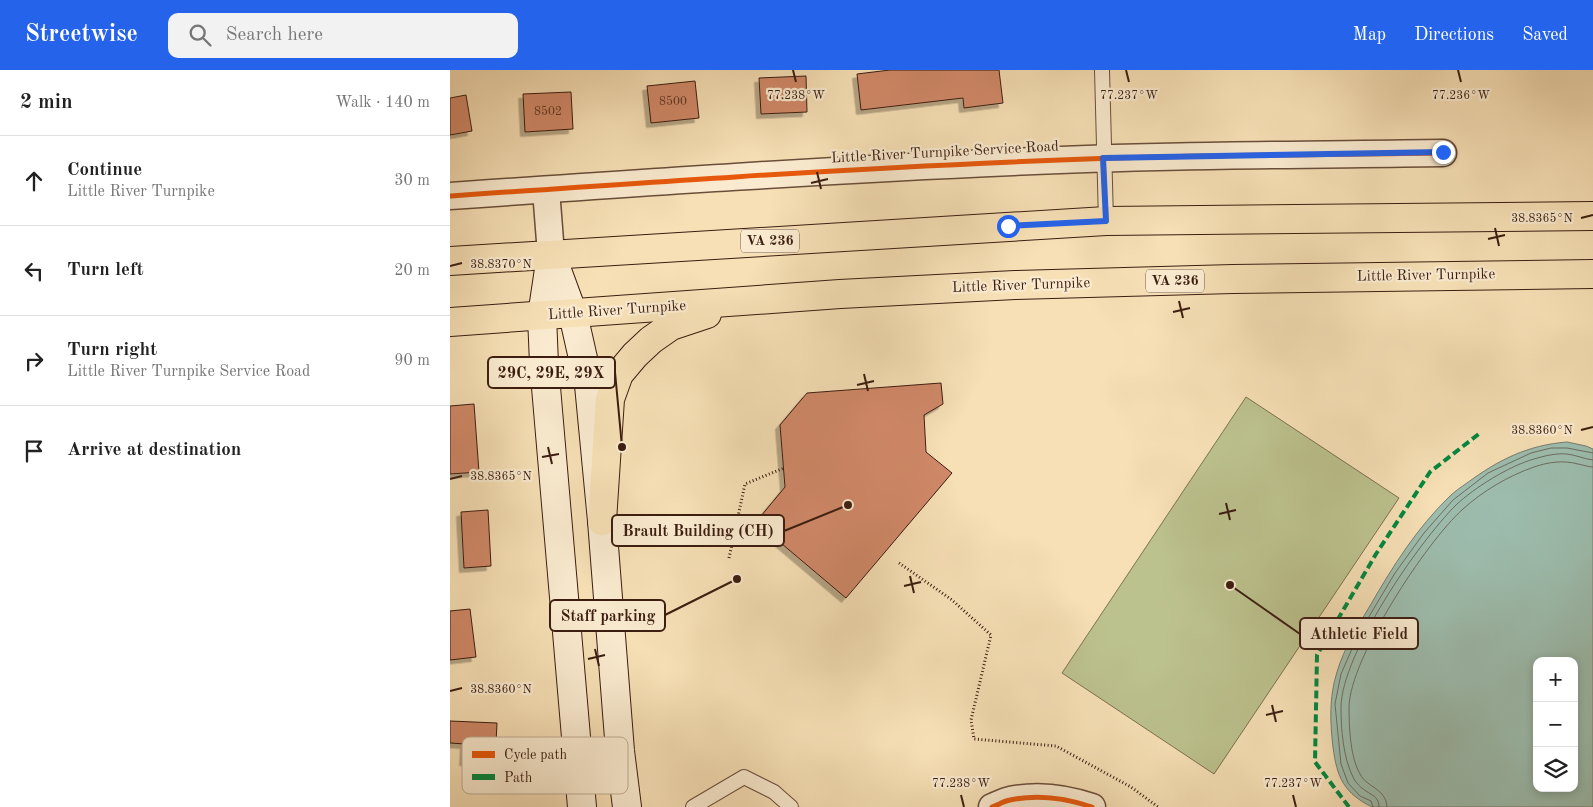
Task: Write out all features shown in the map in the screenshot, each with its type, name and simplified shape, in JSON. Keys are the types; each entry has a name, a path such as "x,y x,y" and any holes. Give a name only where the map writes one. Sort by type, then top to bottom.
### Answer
{"main road":[{"name":"VA 236","path":"450,261 1106,221 1593,216"},
{"path":"552,254 573,314 589,385 619,737"},
{"path":"552,254 542,316 544,364 576,737"},
{"name":"Little River Turnpike","path":"450,322 757,300 1016,285 1233,279 1593,274"},
{"path":"602,520 610,399 620,374 635,355 651,340 671,326 757,300"},
{"path":"581,794 582,807"},
{"path":"625,794 627,807"}],"street":[{"name":"Little River Turnpike Service Road","path":"450,196 721,178 1103,158 1443,152"},
{"path":"546,190 552,254"},
{"path":"992,807 1010,800 1045,797 1073,800 1092,807"}],"lane":[{"path":"1102,70 1106,221"},
{"path":"693,807 744,777 774,792 791,807"}],"path":[{"path":"729,558 745,484 784,468"},
{"path":"899,563 952,600 991,635 972,720 974,739 1056,746 1131,787 1158,807"}],"green space":[{"path":"1246,397 1399,498 1214,774 1062,673"}],"water":[{"path":"1567,442 1593,449 1593,807 1372,807 1362,802 1348,790 1340,776 1333,747 1331,700 1337,672 1347,646 1406,548 1437,509 1449,497 1490,467 1514,455 1539,446"}],"building":[{"path":"890,70 999,70 1003,103 964,108 963,98 861,110 857,74"},
{"path":"806,76 807,112 761,114 759,78"},
{"path":"695,81 699,118 651,123 647,86"},
{"path":"571,92 573,129 525,132 523,94"},
{"path":"466,95 472,131 450,135 450,98"},
{"path":"941,383 943,404 924,415 926,452 952,473 846,598 756,522 785,487 780,425 807,393"},
{"path":"474,404 479,472 450,474 450,406"},
{"path":"488,510 491,566 464,568 461,512"},
{"path":"470,609 476,657 450,660 450,611"},
{"path":"450,721 497,723 496,737 462,737 462,744 450,743"}],"marked path":[{"path":"1349,807 1315,762 1317,655 1376,554 1430,472 1480,433"}],"cycle path":[{"path":"450,196 943,165 1174,157 1443,153"},
{"path":"992,807 1006,801 1031,797 1062,799 1092,807"}],"place":[{"name":"29C, 29E, 29X","path":"622,447"},
{"name":"Brault Building (CH)","path":"848,505"},
{"name":"Staff parking","path":"737,579"},
{"name":"Athletic Field","path":"1230,585"}],"route":[{"path":"1008,226 1106,221 1103,158 1443,152"}]}
